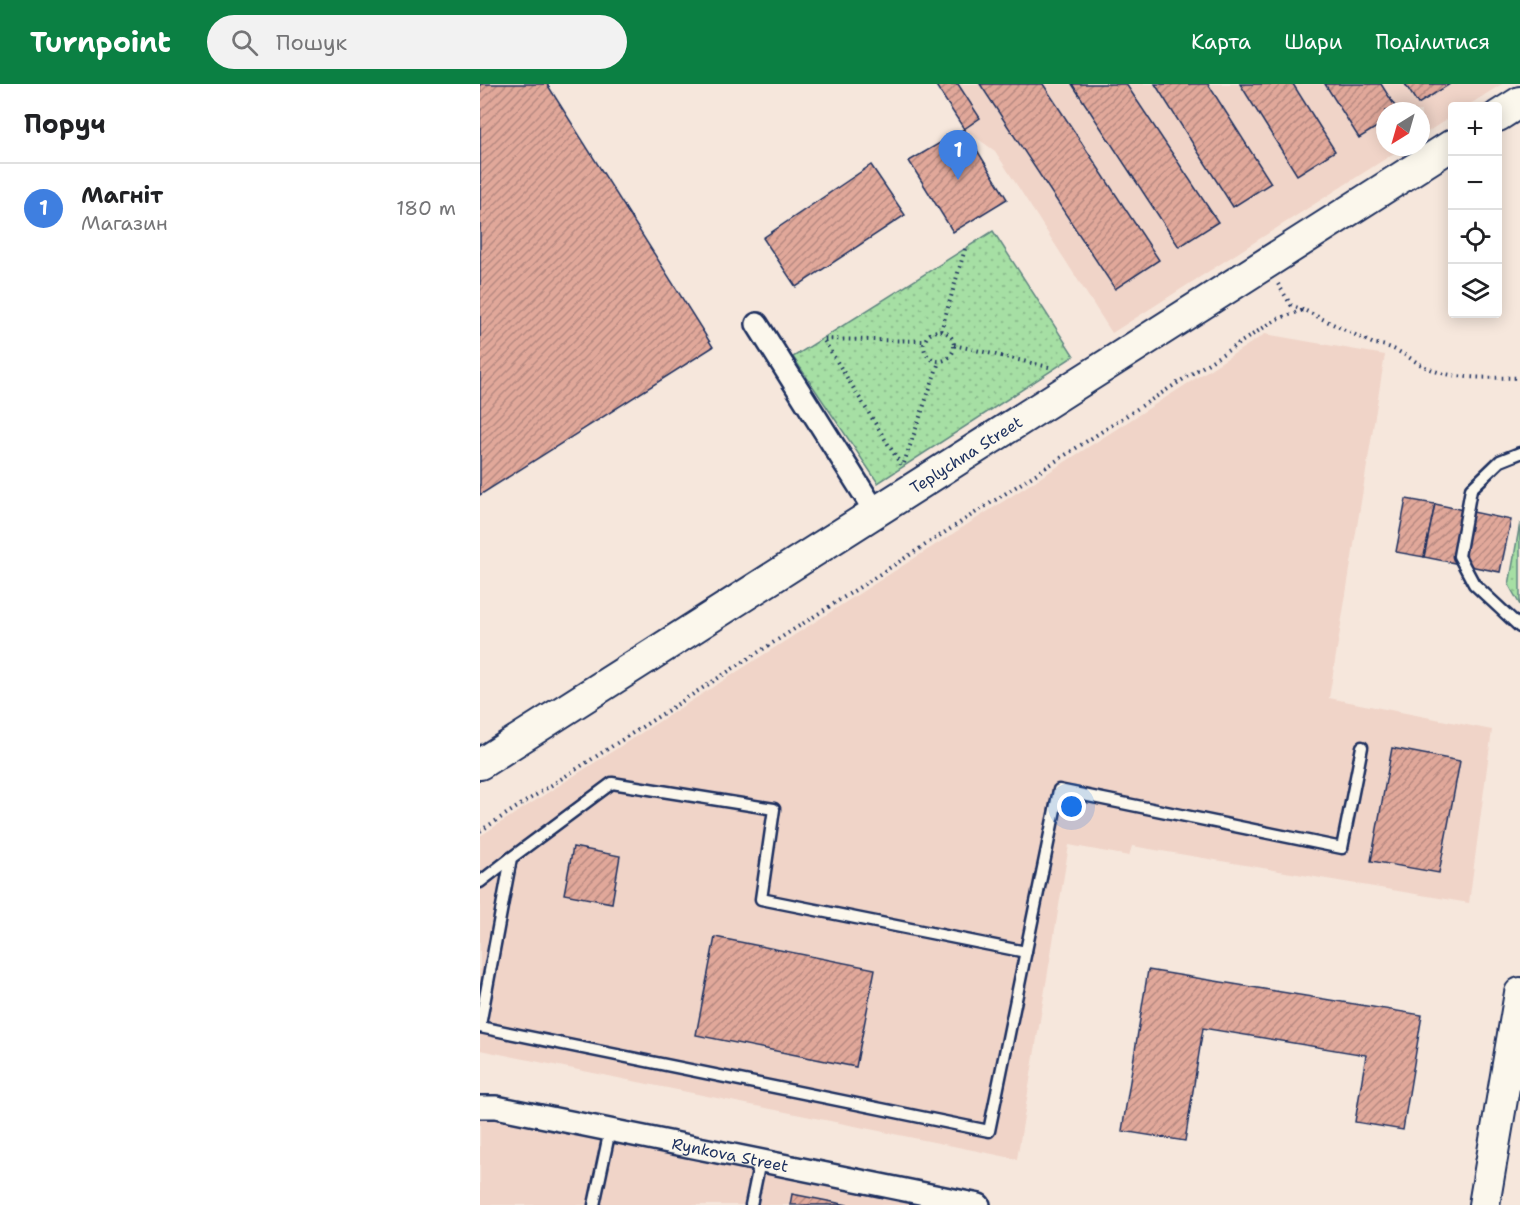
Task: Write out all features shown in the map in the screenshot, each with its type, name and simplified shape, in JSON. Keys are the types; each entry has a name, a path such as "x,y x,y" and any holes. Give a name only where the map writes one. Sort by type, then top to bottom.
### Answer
{"street":[{"path":"1502,113 1520,102"},
{"name":"Teplychna Street","path":"480,764 1448,148"},
{"path":"757,324 876,513"},
{"path":"1484,1205 1520,993"},
{"name":"Rynkova Street","path":"480,1107 496,1107 979,1205"}],"lane":[{"path":"1520,453 1500,461 1471,489 1459,556 1474,584 1520,627"},
{"path":"511,858 484,979 480,1026 989,1131 1059,790 1342,848 1362,747"},
{"path":"480,882 612,783 774,809 761,898 1026,952"},
{"path":"594,1205 610,1130"},
{"path":"751,1205 760,1161"}],"path":[{"path":"941,331 964,249"},
{"path":"1283,292 1291,305 1374,344 1390,347 1432,370 1453,376 1520,378"},
{"path":"480,831 1277,320 1304,310"},
{"path":"941,331 950,335 954,345 953,353 946,360 939,362 927,357 924,341 929,334 941,331"},
{"path":"924,341 823,339 902,468 939,362"},
{"path":"954,345 1055,368"}],"shaded area":[{"path":"935,84 1502,84 1473,102 1448,102 1448,119 1430,130 1430,102 1376,102 1376,156 1390,156 1112,333 995,151 964,129"},
{"path":"1265,334 1385,355 1329,698 1492,730 1469,903 1132,846 1129,856 1069,845 1017,1159 480,1050 480,836"},
{"path":"480,1107 979,1205 480,1205"}],"green space":[{"path":"993,231 1074,356 878,483 793,357"},
{"path":"1520,523 1520,605 1509,585"}],"building":[{"path":"480,84 547,84 713,347 480,495"},
{"path":"935,84 958,84 980,118 964,129"},
{"path":"980,84 1043,84 1159,260 1115,289"},
{"path":"1072,84 1126,84 1218,222 1179,247"},
{"path":"1155,84 1208,84 1271,183 1233,207"},
{"path":"1240,84 1293,84 1335,151 1297,175"},
{"path":"1325,84 1381,84 1392,102 1376,102 1376,128 1359,138"},
{"path":"1405,84 1450,84 1421,102 1417,102"},
{"path":"964,129 1007,199 953,232 909,161"},
{"path":"871,165 905,215 796,287 763,238"},
{"path":"1406,499 1435,504 1424,557 1396,552"},
{"path":"1435,504 1511,520 1500,572 1424,557"},
{"path":"1392,748 1460,761 1439,873 1371,861"},
{"path":"573,847 620,856 612,903 564,894"},
{"path":"715,937 875,969 856,1067 696,1035"},
{"path":"1148,970 1422,1015 1403,1130 1355,1122 1366,1055 1203,1028 1185,1141 1122,1131"},
{"path":"792,1194 848,1205 790,1205"}],"place":[{"name":"Магніт","path":"958,180"}]}
